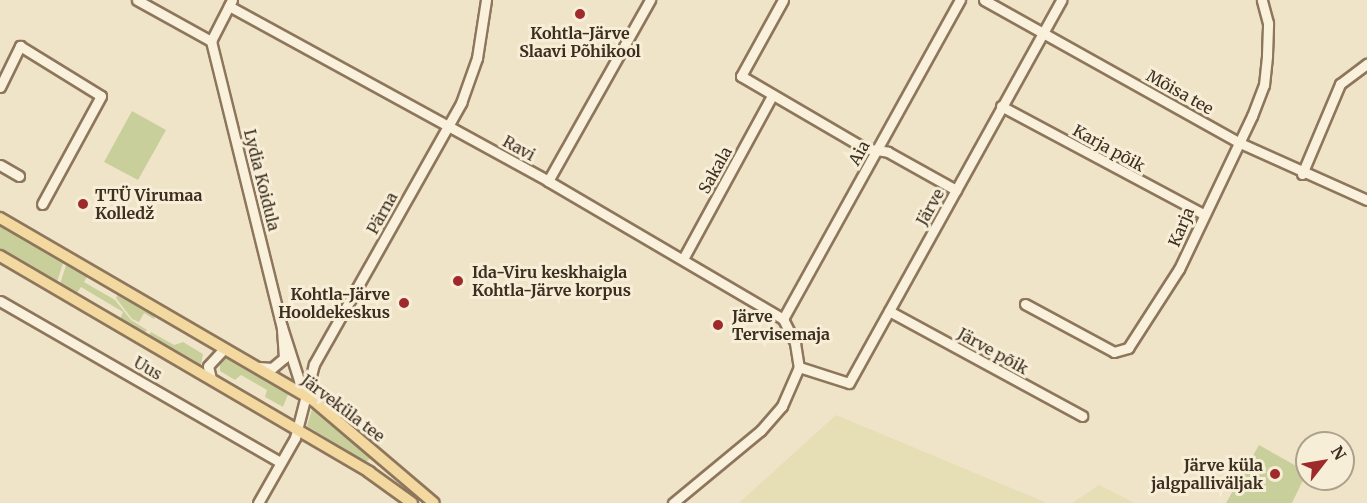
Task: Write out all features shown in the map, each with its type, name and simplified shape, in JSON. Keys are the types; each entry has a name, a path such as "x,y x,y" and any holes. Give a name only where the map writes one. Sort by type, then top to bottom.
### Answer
{"main road":[{"name":"Järveküla tee","path":"0,218 304,395 373,448 434,503"},
{"path":"0,256 211,379 296,434 369,472 412,503"}],"street":[{"path":"137,0 211,41 231,3"},
{"name":"Pärna","path":"296,434 304,395 314,364 449,127 477,58 486,0"},
{"path":"548,181 650,0"},
{"path":"783,0 741,76 864,148 896,156 956,190"},
{"name":"Aia","path":"785,322 960,0"},
{"name":"Mõisa tee","path":"984,0 1240,143 1302,174 1367,200"},
{"name":"Järve","path":"799,367 849,383 1061,0"},
{"name":"Karja","path":"1025,304 1100,346 1122,352 1137,336 1161,292 1179,269 1202,225 1203,214 1240,143 1264,85 1268,23 1262,0"},
{"name":"Ravi","path":"231,3 548,181 683,259 785,322"},
{"name":"Lydia Koidula","path":"211,41 282,327 304,395"},
{"path":"0,87 20,46 101,96 42,204"},
{"path":"1302,174 1340,84 1367,64"},
{"name":"Sakala","path":"683,259 772,96"},
{"name":"Karja põik","path":"1001,106 1203,214"},
{"path":"0,165 19,176"},
{"name":"Uus","path":"0,301 280,462"},
{"name":"Järve põik","path":"890,311 1082,416"},
{"path":"673,503 767,425 787,397 799,367 785,322"},
{"name":"Lydia Koidula","path":"246,362 266,369 281,362 285,353 282,327"},
{"path":"211,379 208,366 224,350"},
{"path":"258,503 296,434"}],"shaded area":[{"path":"836,415 1047,503 739,503"},
{"path":"1099,485 1135,503 1072,503"}],"green space":[{"path":"132,111 166,130 138,180 104,162"},
{"path":"0,223 64,260 57,282 0,250"},
{"path":"67,262 88,275 84,282 115,300 131,320 147,330 144,333 120,319 123,312 81,287 77,293 60,284"},
{"path":"119,292 156,314 154,319 144,313 139,322 132,319 116,298"},
{"path":"151,332 174,345 183,342 203,354 201,365 149,335"},
{"path":"230,357 289,392 283,407 265,397 267,390 241,375 235,380 220,371 220,360"},
{"path":"313,406 374,455 366,462 307,426"},
{"name":"Järve küla jalgpalliväljak","path":"1259,445 1295,465 1295,491 1298,491 1292,503 1226,503"}],"place":[{"name":"Kohtla-Järve Slaavi Põhikool","path":"580,14"},
{"name":"TTÜ Virumaa Kolledž","path":"83,204"},
{"name":"Ida-Viru keskhaigla Kohtla-Järve korpus","path":"458,281"},
{"name":"Kohtla-Järve Hooldekeskus","path":"404,303"},
{"name":"Järve Tervisemaja","path":"718,325"},
{"name":"Järve küla jalgpalliväljak","path":"1275,474"}]}
